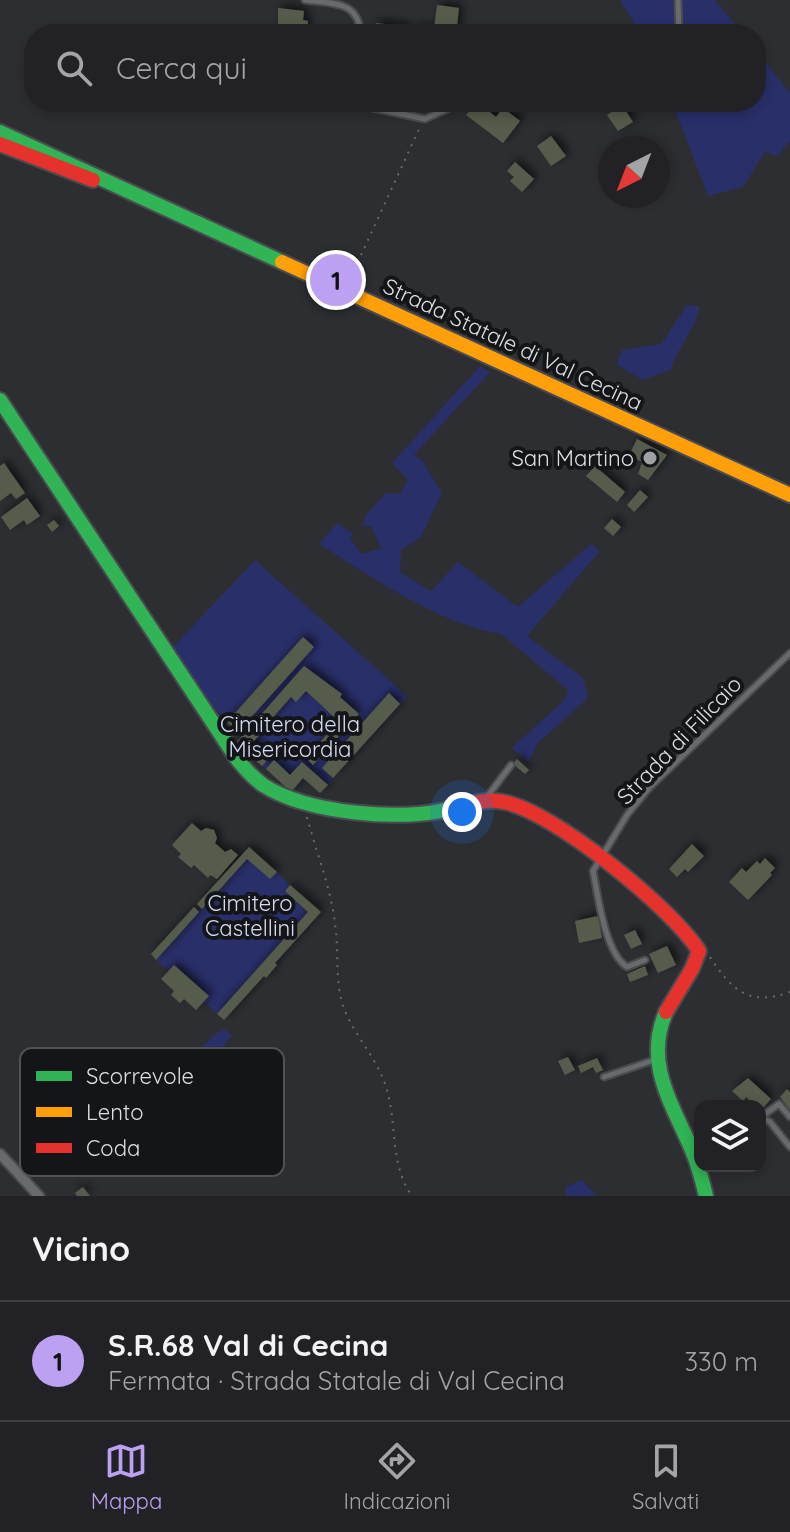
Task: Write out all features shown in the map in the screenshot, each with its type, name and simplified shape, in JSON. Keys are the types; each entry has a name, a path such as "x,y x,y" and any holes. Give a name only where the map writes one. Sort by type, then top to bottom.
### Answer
{"street":[{"name":"Strada Statale di Val Cecina","path":"0,132 790,495"},
{"path":"0,144 74,174 132,192"},
{"path":"0,400 237,759 257,781 270,790 303,800 392,817 425,815 484,801 508,802 535,813 600,858 679,926 699,951 696,963 674,995 661,1025 658,1059 662,1089 694,1151"},
{"path":"0,1154 20,1176"},
{"path":"701,1172 706,1196"},
{"path":"20,1176 39,1196"}],"lane":[{"path":"305,0 352,10 360,24"},
{"path":"678,0 679,24"},
{"path":"392,112 425,119 441,112"},
{"name":"Strada di Filicaio","path":"600,858 627,815 650,787 790,653"},
{"path":"484,801 511,765"},
{"path":"600,858 593,871 610,942 620,962 627,967 645,960"},
{"path":"604,1077 658,1059"},
{"path":"766,1113 779,1104 790,1117"},
{"path":"766,1120 790,1147"}],"path":[{"path":"344,291 425,119"},
{"path":"303,800 335,922 336,975 343,1005 387,1089 397,1164 412,1196"},
{"path":"699,951 707,954 720,975 736,991 774,998 790,992"}],"green space":[{"path":"620,0 715,0 735,24 635,24"},
{"path":"766,63 790,93 790,141 777,156 765,152 743,187 708,196 676,112 766,112"},
{"path":"687,305 700,307 670,370 643,380 616,364 622,350 661,344"},
{"path":"480,366 490,372 414,455 422,460 442,493 421,537 401,550 400,572 431,591 458,562 518,607 591,544 600,551 527,636 583,678 588,698 537,744 529,762 512,748 564,700 568,690 501,634 454,621 430,610 319,544 337,523 353,534 350,539 362,554 381,548 371,526 363,527 365,516 386,493 400,494 408,480 392,463"},
{"name":"Cimitero della Misericordia","path":"255,560 407,696 400,704 388,694 322,768 333,778 328,785 302,762 290,775 274,760 266,769 262,766 270,756 253,742 264,729 255,721 243,735 239,731 313,648 303,638 228,721 204,699 172,648","holes":["304,667 342,694 340,697 358,714 313,765 306,758 329,732 324,727 334,717 306,691 296,701 291,697 267,724 259,717"]},
{"name":"Cimitero Castellini","path":"247,859 270,879 277,872 290,885 285,891 308,912 217,1014 204,1001 209,996 175,965 169,971 156,960"},
{"path":"224,1029 232,1035 222,1048 202,1048"},
{"path":"582,1180 597,1196 565,1196 566,1187"}],"building":[{"path":"437,5 459,8 457,24 435,24"},
{"path":"278,8 304,11 303,20 308,21 308,24 278,24"},
{"path":"469,112 490,112 496,117 500,112 508,112 520,121 503,143 466,115"},
{"path":"627,112 633,122 618,131 607,115"},
{"path":"551,136 566,156 551,166 537,146"},
{"path":"515,162 534,179 522,192 510,181 514,177 507,171"},
{"name":"San Martino","path":"637,439 667,455 648,480 638,474 642,462 629,455"},
{"path":"4,463 25,493 16,499 11,493 0,501 0,466"},
{"path":"595,466 625,492 617,502 586,476"},
{"path":"640,490 648,497 634,512 627,505"},
{"path":"27,498 40,516 27,525 24,520 10,530 1,517"},
{"path":"612,519 621,527 613,536 604,528"},
{"path":"54,520 59,526 52,532 47,525"},
{"path":"303,637 314,647 238,732 227,722"},
{"path":"304,666 342,694 340,697 359,714 313,765 306,758 329,732 324,727 334,717 306,691 296,702 291,697 267,724 259,717"},
{"path":"389,693 400,704 333,778 322,768"},
{"path":"255,721 265,729 253,742 270,757 262,766 236,743"},
{"path":"517,759 529,770 525,774 513,764"},
{"path":"274,760 290,775 302,762 328,785 320,793 303,778 291,792 266,769"},
{"path":"192,823 201,831 206,828 214,830 215,843 225,852 231,849 238,855 217,879 210,875 208,878 194,865 191,868 178,857 181,854 172,845"},
{"path":"692,844 704,856 688,872 685,869 677,877 669,869"},
{"path":"249,847 277,872 270,879 247,859 202,909 197,904"},
{"path":"765,858 775,868 748,900 729,882 742,868 746,872"},
{"path":"290,885 321,912 275,963 277,965 266,978 264,976 224,1020 217,1014 308,912 285,891"},
{"path":"194,907 199,912 156,960 151,954"},
{"path":"598,916 602,938 579,943 575,921"},
{"path":"635,930 642,944 631,949 624,935"},
{"path":"667,946 676,965 658,973 649,954"},
{"path":"174,965 209,996 196,1010 184,999 180,1003 171,995 174,991 161,979"},
{"path":"645,966 648,975 630,982 627,974"},
{"path":"568,1057 575,1070 565,1075 558,1061"},
{"path":"597,1058 603,1070 596,1073 593,1067 581,1073 578,1066"},
{"path":"748,1078 771,1099 766,1104 766,1100 749,1100 746,1097 742,1100 732,1091"},
{"path":"787,1089 790,1092 790,1110 780,1097"},
{"path":"83,1187 90,1196 77,1196 75,1193"}],"traffic: fast":[{"path":"0,132 282,262"},
{"path":"0,400 246,770 281,795 328,808 380,815 449,809"},
{"path":"666,1012 660,1030 659,1065 668,1098 696,1160 706,1196"}],"traffic: slow":[{"path":"282,262 790,495"}],"traffic: jam":[{"path":"0,144 93,180"},
{"path":"449,809 490,801 525,809 610,864 664,911 699,951 692,969 666,1012"}],"place":[{"name":"S.R.68 Val di Cecina","path":"336,280"},
{"name":"San Martino","path":"650,458"}]}
